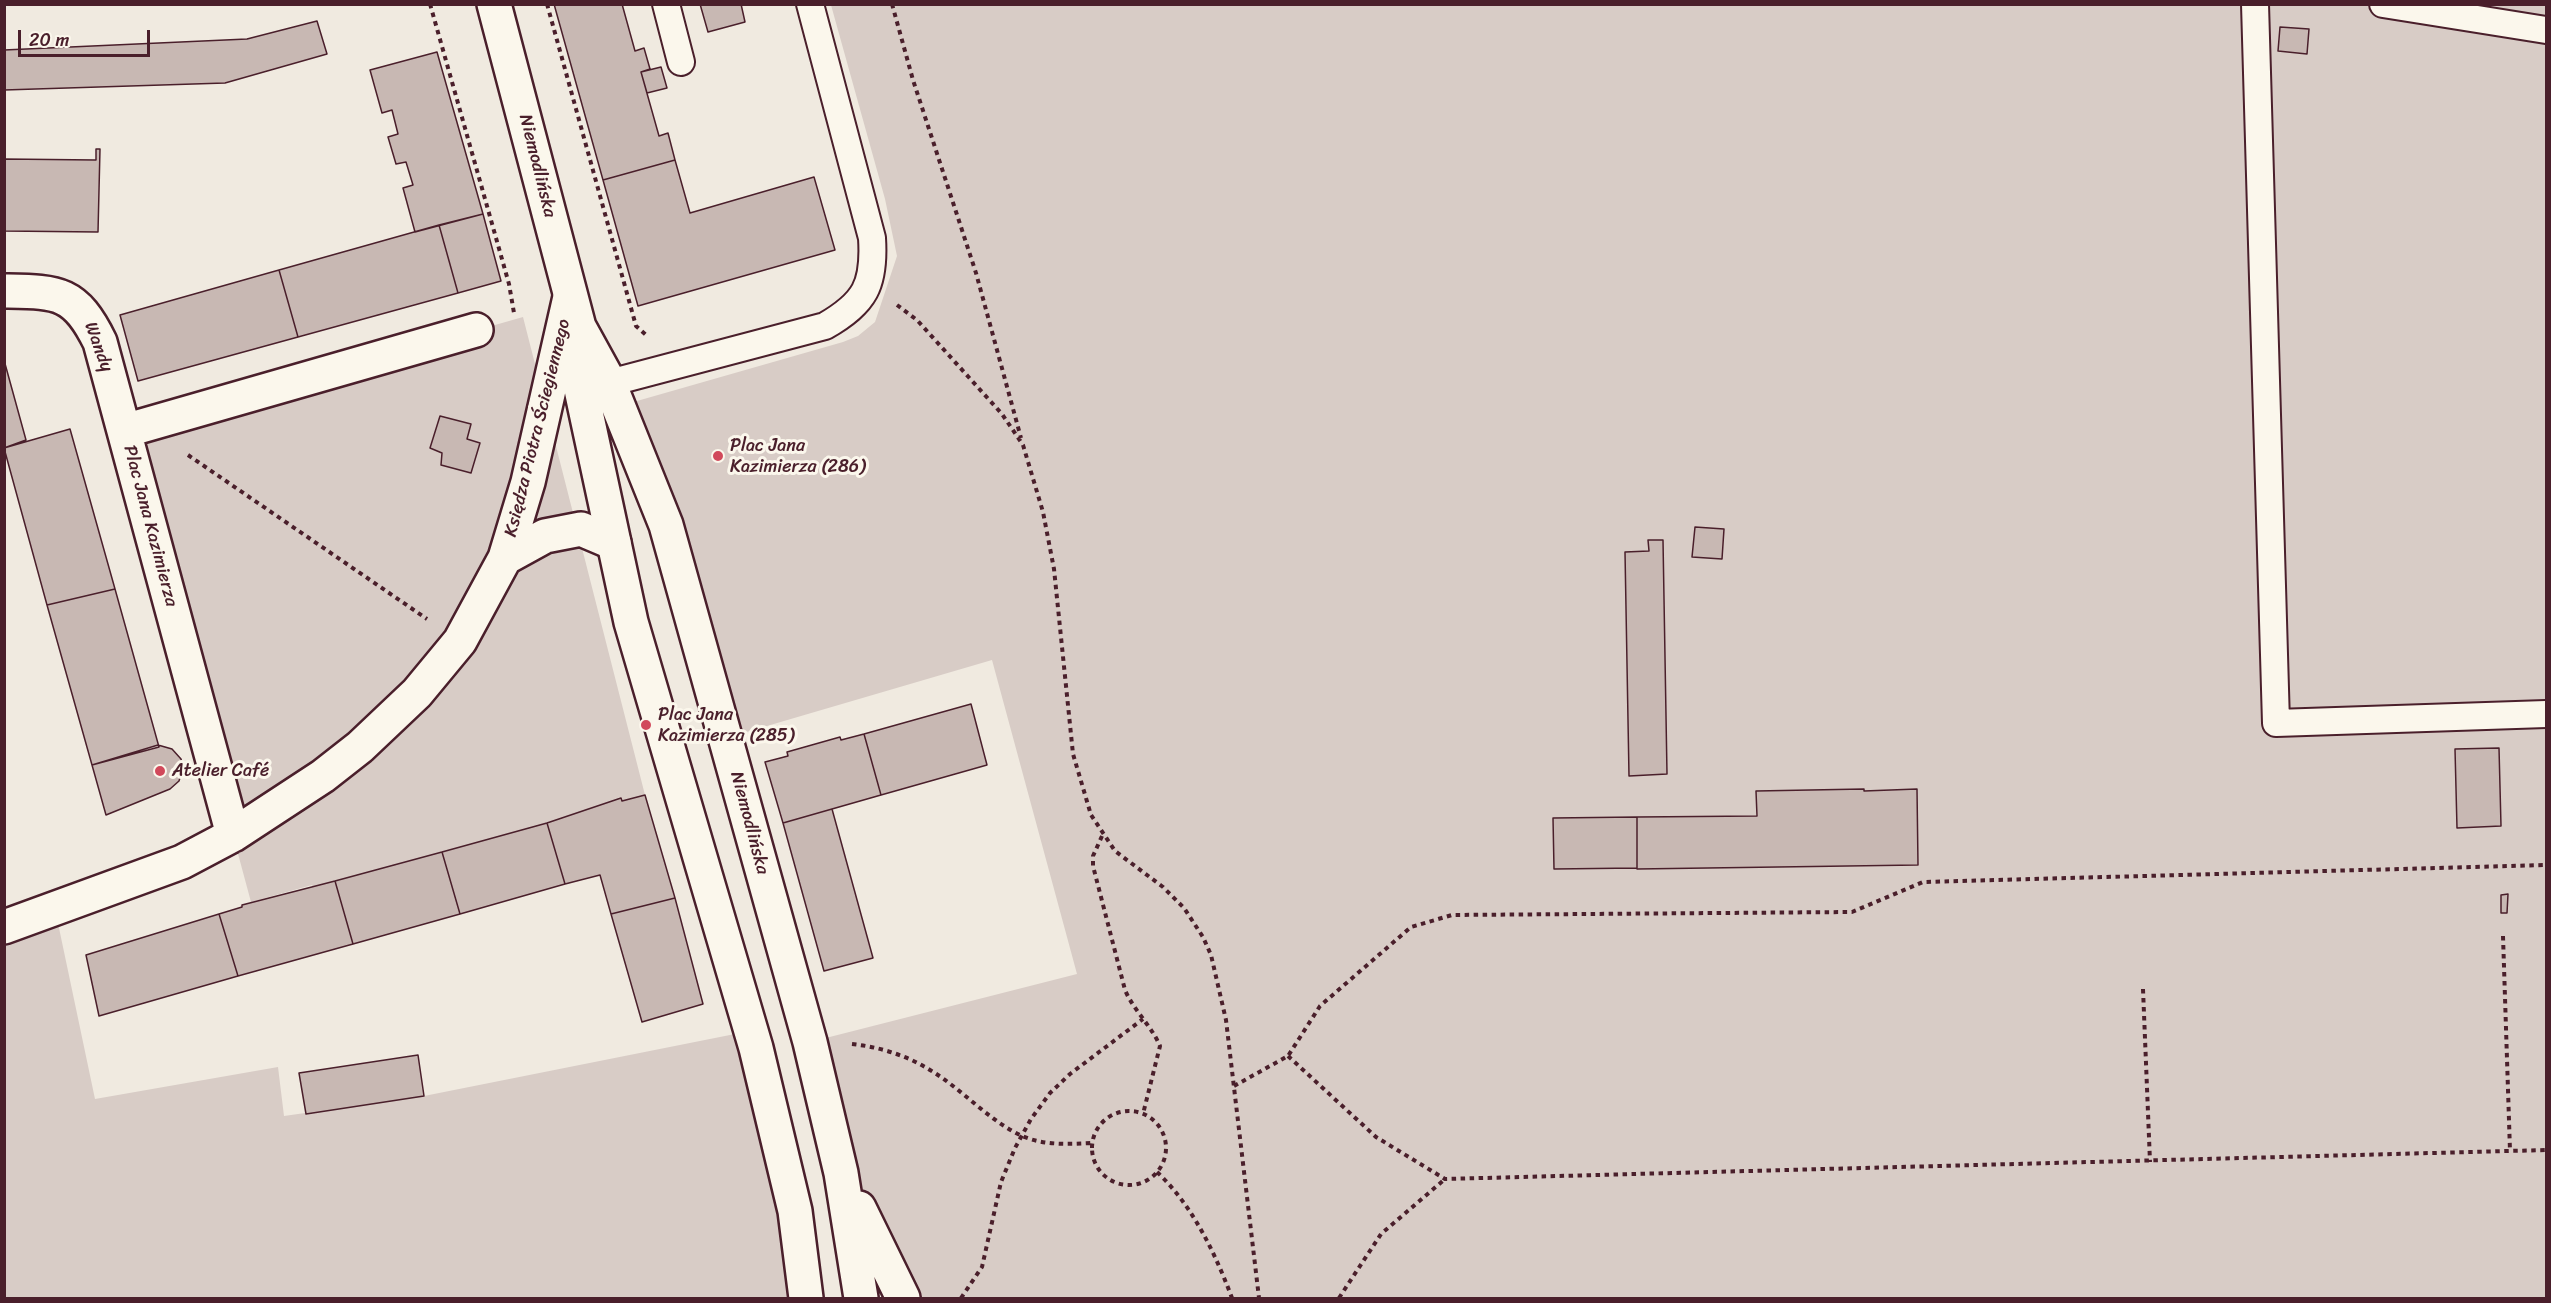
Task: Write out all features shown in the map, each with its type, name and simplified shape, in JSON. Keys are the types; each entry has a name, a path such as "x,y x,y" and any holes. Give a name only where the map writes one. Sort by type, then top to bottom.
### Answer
{"main road":[{"name":"Niemodlińska","path":"494,4 574,312 581,389 631,622 756,1048 795,1211 806,1299"},
{"name":"Wandy","path":"4,291 39,291 67,298 86,315 100,342 134,428"},
{"name":"Niemodlińska","path":"574,312 609,383 666,525 799,1002 842,1173 861,1299"},
{"name":"Księdza Piotra Ściegiennego","path":"4,927 182,862 233,835 322,776 360,747 417,693 460,641 505,558 574,312"},
{"name":"Plac Jana Kazimierza","path":"233,835 134,428 476,330"},
{"name":"Księdza Piotra Ściegiennego","path":"505,558 545,536 581,529 614,543"},
{"path":"842,1173 903,1299"}],"lane":[{"path":"666,4 681,62"},
{"path":"609,383 825,326 846,314 869,286 873,258 872,238 810,4"},
{"path":"2255,4 2276,723 2547,714"},
{"path":"2383,4 2547,30"}],"path":[{"path":"430,4 509,284 514,317"},
{"path":"547,4 636,326 655,340 662,369"},
{"path":"892,4 913,81 976,273 1043,512 1054,569 1073,754 1091,815 1102,836 1124,859 1163,887 1184,908 1203,937 1211,955 1223,996 1259,1299"},
{"path":"869,286 917,320 1002,414 1023,446"},
{"path":"134,428 460,641"},
{"path":"1102,836 1093,856 1095,882 1125,990 1131,1005 1160,1046 1143,1114"},
{"path":"1234,1086 1288,1056 1320,1006 1411,927 1452,915 1852,912 1923,882 2547,865"},
{"path":"2504,936 2511,1151"},
{"path":"2143,989 2150,1162"},
{"path":"961,1299 982,1267 1001,1182 1022,1136 1050,1093 1095,1054 1143,1019"},
{"path":"857,1044 876,1047 930,1070 991,1117 1022,1136 1053,1144 1093,1143"},
{"path":"1288,1056 1376,1137 1445,1179 2547,1150"},
{"path":"1120,1113 1143,1114 1154,1120 1166,1142 1166,1154 1157,1172 1143,1182 1119,1184 1108,1179 1100,1170 1094,1160 1093,1143 1100,1125 1109,1118 1120,1113"},
{"path":"1157,1172 1178,1195 1207,1241 1232,1299"},
{"path":"1339,1299 1381,1234 1445,1179"}],"shaded area":[{"path":"831,5 2546,5 2546,1298 903,1298 842,1173 810,1042 1077,974 992,660 726,738 630,403 858,336 875,322 897,256 885,199","holes":["1863,789 1864,791 1917,789 1918,866 1554,868 1553,818 1756,816 1757,791"]},
{"path":"523,317 645,795 622,801 621,798 547,823 313,888 312,885 251,902 124,431"},
{"path":"55,909 95,1099 278,1067 284,1116 424,1096 750,1031 806,1298 5,1298 5,927"}],"building":[{"path":"554,4 622,4 635,51 644,48 650,69 641,72 659,136 668,133 675,160 603,180"},
{"path":"700,4 741,4 745,22 708,32"},
{"path":"317,21 327,54 225,83 4,90 4,50 247,39"},
{"path":"2280,27 2309,29 2307,54 2278,51"},
{"path":"437,52 483,214 415,232 403,188 413,185 406,162 396,164 388,137 398,134 392,110 382,113 370,70"},
{"path":"661,67 667,88 647,93 641,72"},
{"path":"96,149 100,149 98,232 4,231 4,159 96,160"},
{"path":"675,160 690,213 814,177 835,250 638,306 603,180"},
{"path":"483,214 501,281 458,293 439,225"},
{"path":"439,225 458,293 298,337 279,270"},
{"path":"279,270 298,337 138,381 120,315"},
{"path":"4,360 26,440 4,448"},
{"path":"440,416 471,424 467,439 480,443 471,473 441,465 442,453 430,448"},
{"path":"70,429 115,589 47,605 4,448"},
{"path":"1695,527 1724,529 1722,559 1692,557"},
{"path":"1648,540 1663,540 1667,774 1629,776 1625,552 1649,551"},
{"path":"115,589 159,747 92,765 47,605"},
{"path":"971,704 987,765 881,795 864,734"},
{"path":"864,734 881,795 783,823 765,762 788,756 787,752 840,737 841,740"},
{"path":"158,745 172,749 181,759 183,767 179,781 170,789 106,815 92,765"},
{"path":"2499,748 2501,826 2457,828 2455,749"},
{"path":"1864,789 1864,791 1917,789 1918,865 1637,869 1637,817 1757,816 1756,791"},
{"path":"645,795 675,898 611,914 600,875 565,884 547,823 621,798 622,801"},
{"path":"832,809 873,958 824,971 783,823"},
{"path":"1637,817 1637,868 1554,869 1553,818"},
{"path":"547,823 565,884 460,914 442,852"},
{"path":"442,852 460,914 353,944 335,881"},
{"path":"335,881 353,944 238,976 219,914 242,907 242,905"},
{"path":"2508,894 2507,913 2501,913 2501,895"},
{"path":"675,898 703,1004 642,1022 611,914"},
{"path":"219,914 238,976 99,1016 86,955"},
{"path":"418,1055 424,1096 306,1114 299,1073"}],"place":[{"name":"Plac Jana Kazimierza (286)","path":"718,456"},
{"name":"Plac Jana Kazimierza (285)","path":"646,725"},
{"name":"Atelier Café","path":"160,771"}]}
